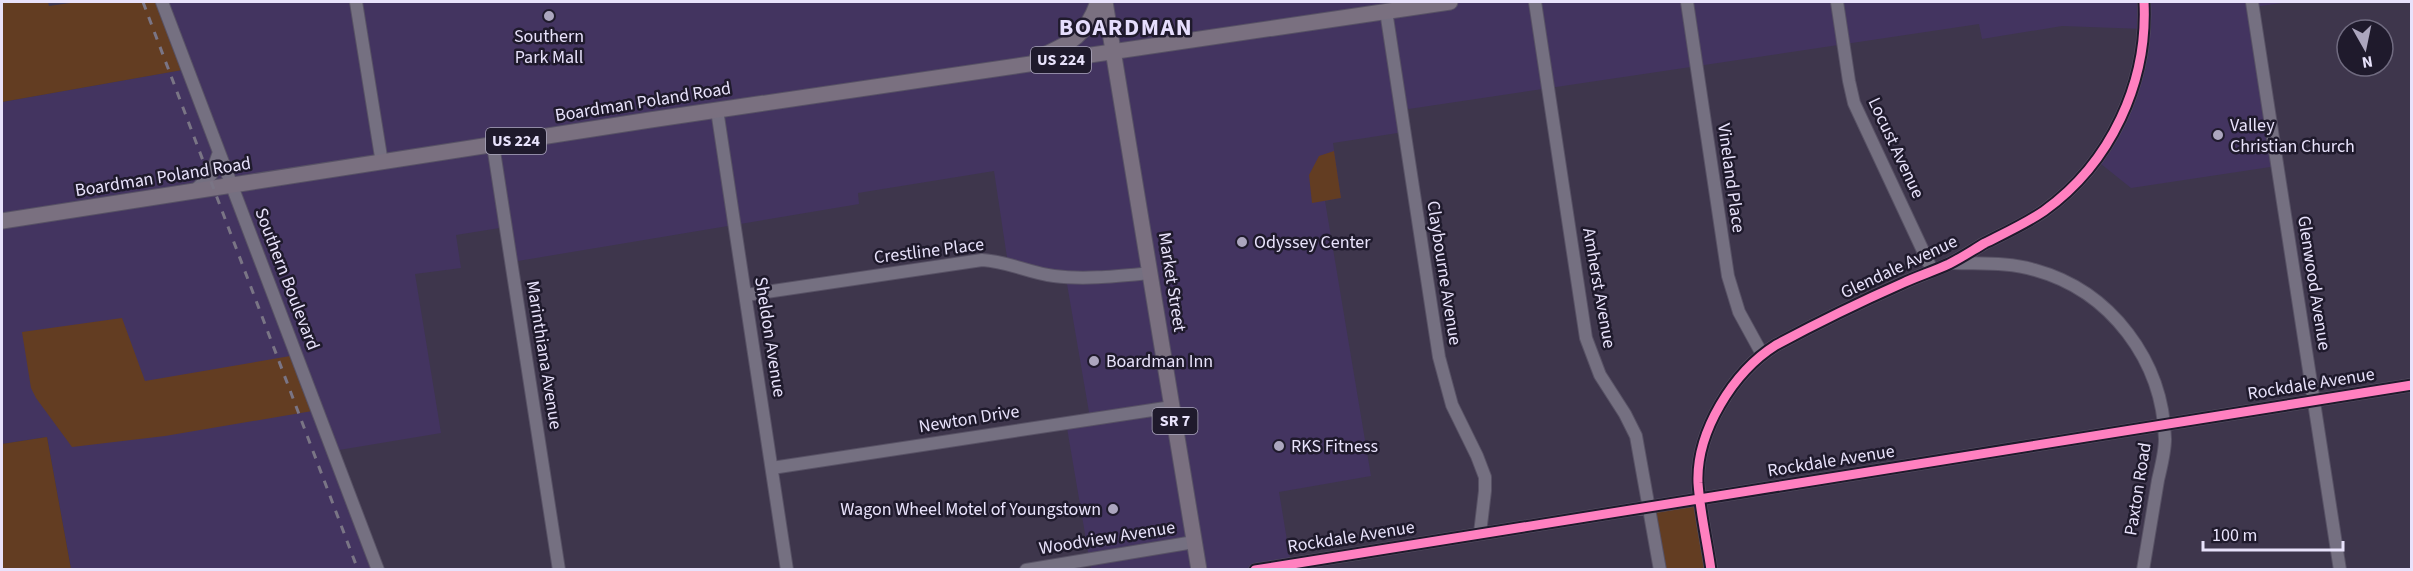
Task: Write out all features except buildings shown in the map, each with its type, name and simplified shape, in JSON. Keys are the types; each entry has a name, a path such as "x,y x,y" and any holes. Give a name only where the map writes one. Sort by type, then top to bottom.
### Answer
{"main road":[{"path":"1010,68 1056,49 1077,36 1086,29 1098,2"},
{"name":"Market Street","path":"1105,2 1199,570"},
{"name":"US 224","path":"1112,52 1450,2"},
{"name":"Boardman Poland Road","path":"2,221 717,110 1112,52"}],"street":[{"name":"Southern Boulevard","path":"162,2 378,570"},
{"path":"356,2 382,163"},
{"name":"Amherst Avenue","path":"1535,2 1587,338 1600,375 1636,436 1660,570"},
{"name":"Vineland Place","path":"1687,2 1728,276 1739,312 1762,354"},
{"name":"Locust Avenue","path":"1837,2 1854,103 1932,270"},
{"name":"Glendale Avenue","path":"1712,570 1698,481 1712,420 1730,388 1762,354 1794,335 1951,263 2045,210 2076,183 2092,165 2118,126 2135,82 2144,35 2144,2"},
{"name":"Glenwood Avenue","path":"2252,2 2340,570"},
{"name":"Claybourne Avenue","path":"1386,11 1438,357 1452,405 1485,477 1479,533"},
{"name":"Sheldon Avenue","path":"717,110 787,570"},
{"name":"Marinthiana Avenue","path":"493,145 559,570"},
{"path":"193,193 211,175 219,152"},
{"name":"Crestline Place","path":"746,295 982,260 1004,262 1037,273 1066,278 1151,273"},
{"name":"Paxton Road","path":"1951,263 2001,264 2034,270 2064,281 2095,300 2127,331 2145,359 2157,391 2165,442 2143,570"},
{"name":"Rockdale Avenue","path":"1255,570 2412,385"},
{"name":"Newton Drive","path":"772,468 1172,407"},
{"name":"Woodview Avenue","path":"1026,570 1194,542"}],"shaded area":[{"path":"2,2 48,2 49,6 77,2 162,2 188,69 2,102"},
{"path":"162,2 2289,2 2253,7 2277,166 2131,188 2096,160 2117,126 2144,29 2062,26 1982,39 1979,24 1402,110 1404,132 1333,143 1341,198 1325,201 1371,476 1279,492 1292,570 1091,569 1066,422 1090,418 1066,278 1008,264 994,171 858,193 859,204 512,262 506,227 456,235 461,268 415,274 441,433 333,451 378,569 71,569 47,437 2,444 2,102 187,69"},
{"path":"1334,151 1341,198 1312,203 1309,175 1319,156"},
{"path":"122,318 145,381 296,355 318,410 165,436 72,447 31,388 22,332"},
{"path":"47,437 71,569 2,569 2,444"},
{"path":"1700,498 1711,569 1660,569 1650,506"}],"railway":[{"path":"143,2 358,570"}],"cycle path":[{"path":"1711,570 1699,494 1699,464 1710,424 1732,387 1745,371 1776,345 1909,280 1954,262 2037,216 2068,192 2106,145 2121,118 2132,91 2144,32 2144,2"},
{"path":"1255,570 2412,385"}],"place":[{"name":"Southern Park Mall","path":"549,16"},
{"name":"Valley Christian Church","path":"2218,135"},
{"name":"Odyssey Center","path":"1242,242"},
{"name":"Boardman Inn","path":"1094,361"},
{"name":"RKS Fitness","path":"1279,446"},
{"name":"Wagon Wheel Motel of Youngstown","path":"1113,509"}],"district":[{"name":"BOARDMAN","path":"1126,27"}]}
